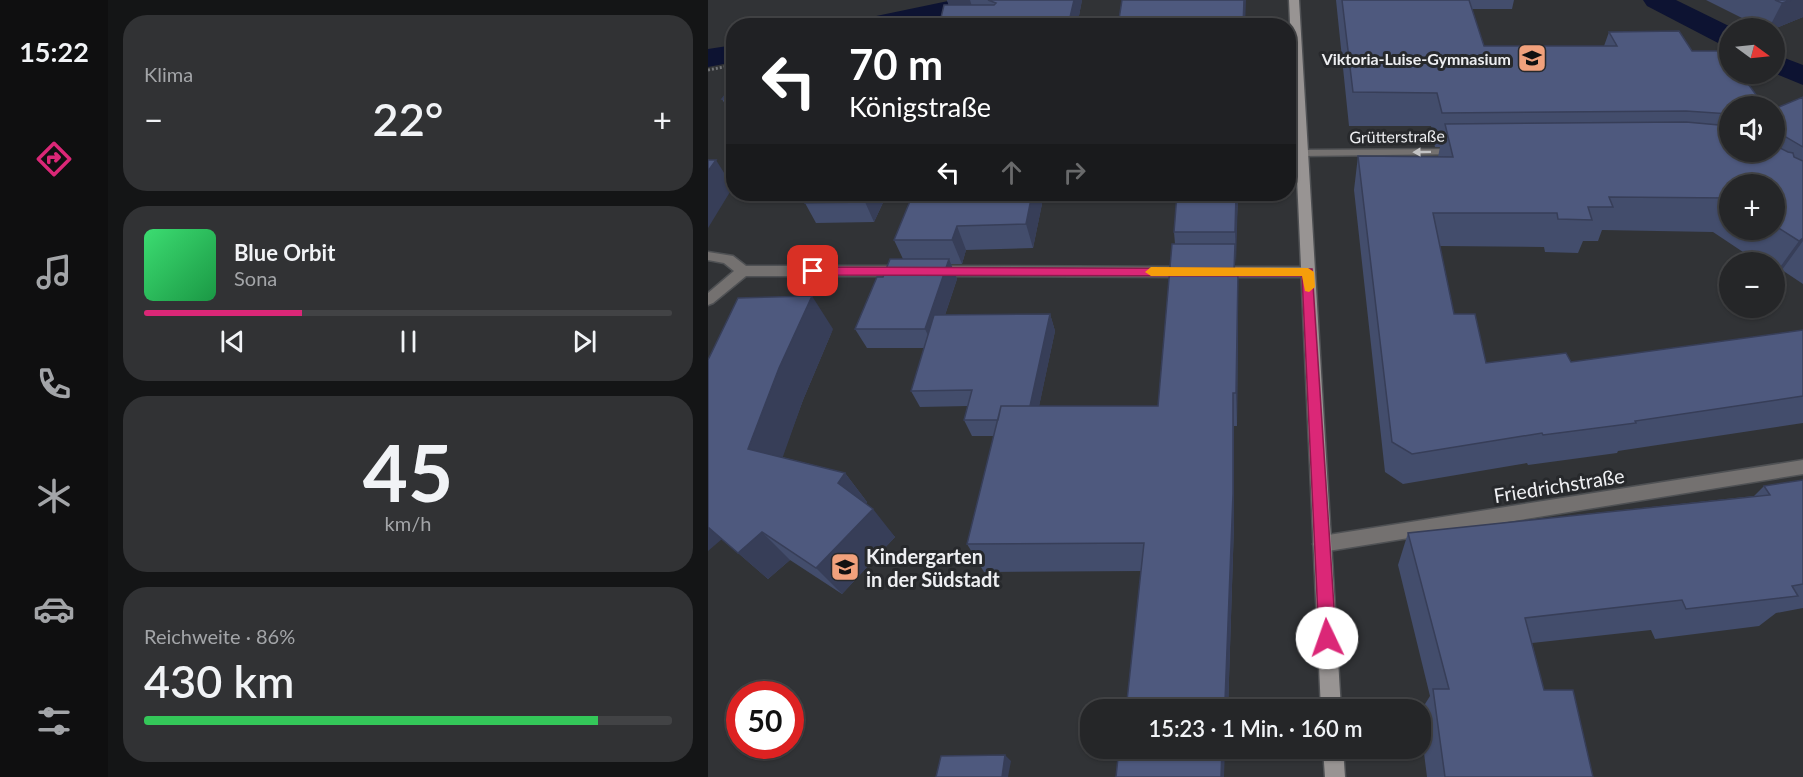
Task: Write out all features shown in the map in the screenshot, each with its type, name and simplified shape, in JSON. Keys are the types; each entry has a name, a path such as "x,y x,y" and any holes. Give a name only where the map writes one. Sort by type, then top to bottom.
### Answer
{"main road":[{"path":"1294,0 1294,18"},
{"path":"1296,106 1302,153 1330,699"},
{"path":"1334,759 1335,777"}],"street":[{"name":"Grütterstraße","path":"1302,153 1467,152"},
{"path":"708,256 728,259 743,271 1308,272"},
{"path":"708,300 743,271"},
{"name":"Friedrichstraße","path":"1322,544 1803,467"}],"path":[{"path":"708,70 726,66"}],"building":[{"path":"988,0 1074,0 1070,18 941,18 944,5 994,5 996,3"},
{"path":"1122,0 1244,0 1243,18 1119,18"},
{"path":"1342,0 1469,0 1484,46 1617,46 1609,32 1679,31 1692,51 1719,51 1719,84 1748,84 1757,96 1719,96 1719,113 1686,111 1442,113 1437,93 1353,92"},
{"path":"1775,0 1791,0 1782,3"},
{"path":"1803,97 1803,147 1785,136 1785,104"},
{"path":"1686,122 1719,125 1719,162 1785,162 1785,150 1793,153 1794,157 1803,161 1803,238 1799,241 1785,232 1785,174 1719,174 1719,198 1609,197 1613,207 1588,207 1592,220 1558,219 1557,213 1433,213 1454,314 1475,314 1486,363 1566,353 1571,362 1803,330 1803,396 1635,421 1636,423 1543,435 1542,433 1412,454 1392,442 1358,156 1453,157 1445,124"},
{"path":"708,160 716,160 708,171"},
{"path":"806,201 866,201 865,202 805,203"},
{"path":"910,201 1031,201 1026,224 957,226 952,240 894,240"},
{"path":"1176,201 1236,201 1235,232 1174,232"},
{"path":"1172,244 1235,244 1234,271 1238,271 1236,393 1233,393 1233,494 1225,699 1127,699 1144,543 967,544 1001,406 1158,406"},
{"path":"890,259 949,259 925,329 855,329 877,277 883,277"},
{"path":"812,296 779,368 748,449 845,473 838,483 873,509 816,568 762,532 738,553 708,527 708,360 738,298"},
{"path":"1050,314 1030,406 1001,406 998,420 964,420 972,390 911,391 934,315"},
{"path":"1803,480 1803,584 1792,586 1798,596 1686,609 1682,600 1525,618 1544,690 1573,690 1593,777 1445,777 1433,689 1449,689 1408,533 1770,495 1764,486"},
{"path":"1005,755 1002,777 936,777 941,756"},
{"path":"1118,759 1222,759 1221,777 1116,777"}],"waterway":[{"path":"905,18 990,0"},
{"path":"1656,0 1719,32"},
{"path":"708,58 726,55"},
{"path":"1785,67 1803,76"}],"slow traffic":[{"path":"1151,272 1308,272 1309,287"}],"place":[{"name":"Viktoria-Luise-Gymnasium","path":"1532,58"},
{"name":"Kindergarten in der Südstadt","path":"845,567"}],"route":[{"path":"813,271 1308,272 1327,638"}]}
